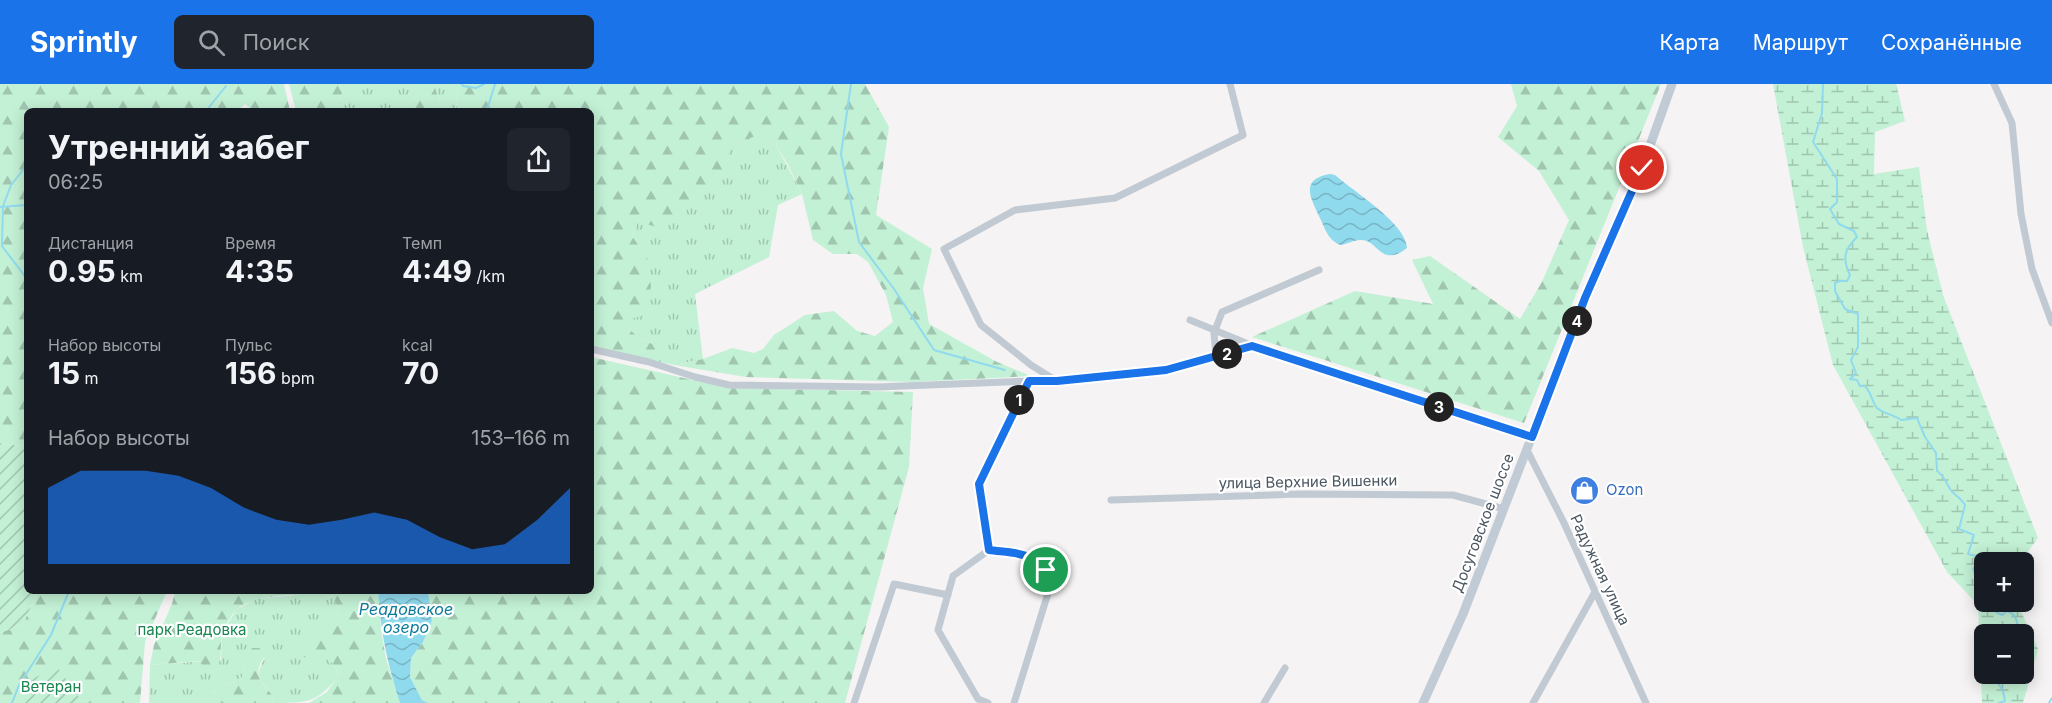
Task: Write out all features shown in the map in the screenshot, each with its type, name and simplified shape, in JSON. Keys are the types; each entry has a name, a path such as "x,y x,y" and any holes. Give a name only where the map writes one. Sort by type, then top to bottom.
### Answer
{"main road":[{"name":"Досуговское шоссе","path":"1423,703 1463,614 1585,298 1642,168 1672,84"}],"street":[{"path":"1057,381 1031,365 981,325 944,249 1015,210 1115,198 1243,135 1230,84"},
{"path":"1994,84 2012,123 2021,214 2032,270 2052,323"},
{"path":"1216,357 1215,331 1222,312 1319,270"},
{"path":"1190,320 1253,346 1532,437"},
{"path":"594,350 649,362 729,385 878,387 1057,381 1166,370 1253,346"},
{"path":"989,550 979,484 1029,381"},
{"name":"Радужная улица","path":"1527,450 1564,523 1647,703"},
{"name":"улица Верхние Вишенки","path":"1111,500 1300,494 1453,495 1504,509"},
{"path":"988,703 978,699 939,630 953,576 989,550 1024,555 1037,560 1046,570 1049,590 1014,703"},
{"path":"854,703 894,584 948,595"},
{"path":"1533,703 1595,592"},
{"path":"1264,703 1286,668"}],"green space":[{"path":"0,84 284,84 289,108 250,108 245,104 240,108 24,108 24,447 0,443"},
{"path":"289,84 347,84 335,108 295,108"},
{"path":"347,84 377,84 390,88 411,84 418,96 404,108 335,108"},
{"path":"377,84 434,84 441,108 404,108 418,96 411,85 390,88"},
{"path":"434,84 458,84 456,108 441,108"},
{"path":"458,84 865,84 889,127 876,215 932,249 923,288 929,324 997,362 1031,376 913,382 746,377 680,366 680,364 703,359 732,348 754,353 763,349 774,335 805,315 834,311 857,331 875,336 893,322 886,295 868,262 857,254 833,254 813,240 802,194 788,165 775,143 759,135 732,144 716,185 659,228 638,221 632,236 647,257 651,287 645,315 633,318 629,329 639,338 652,344 660,358 659,362 594,347 594,108 456,108"},
{"path":"1511,84 1661,84 1524,423 1252,337 1355,291 1433,304 1412,260 1430,256 1520,319 1542,282 1569,220 1539,171 1498,137 1517,106"},
{"path":"1773,84 1896,84 1905,121 1875,132 1874,174 1919,167 1927,230 1943,295 2038,538 2028,552 1974,552 1974,601 1947,572 1833,365 1803,247"},
{"path":"759,134 775,143 802,194 778,205 769,257 695,294 703,359 680,364 680,366 659,362 652,344 639,338 629,329 647,257 632,236 638,221 684,209 715,185 731,144"},
{"path":"594,358 728,388 913,392 909,467 845,703 428,703 422,700 410,677 411,658 423,642 432,621 428,594 594,594"},
{"path":"0,443 24,447 24,594 37,594 23,624 0,633"},
{"name":"парк Реадовка","path":"37,594 166,594 145,642 140,703 86,703 31,680 21,703 0,703 0,633 23,624"},
{"name":"парк Реадовка","path":"174,594 378,594 386,659 400,703 309,703 327,692 339,675 335,666 328,659 307,658 294,653 298,641 334,620 338,607 332,597 309,595 269,597 245,604 234,612 228,621 222,638 218,666 207,671 199,661 150,665 154,645"},
{"path":"308,594 332,597 338,607 334,620 299,641 307,658 328,658 335,666 339,676 324,692 303,702 272,703 274,698 259,675 265,658 245,663 242,677 216,690 202,703 149,703 150,665 221,660 222,634 236,610 256,599"},
{"path":"1978,612 2021,612 2027,624 1979,624"},
{"path":"2034,640 2038,649 2034,663"},
{"name":"парк Реадовка","path":"252,648 264,648 264,657 258,672 263,684 274,698 272,703 202,703 216,690 242,677"},
{"name":"Ветеран","path":"57,667 80,699 86,703 21,703 30,680"},
{"path":"1981,684 2028,684 2023,703 1982,703"}],"water":[{"path":"1330,174 1335,175 1389,218 1404,238 1407,248 1398,254 1391,255 1385,254 1366,241 1358,240 1341,245 1333,240 1327,234 1310,190 1314,180"},
{"name":"Реадовское озеро","path":"378,594 428,594 432,621 423,642 411,658 410,677 422,700 428,703 400,703 385,648"}],"waterway":[{"path":"462,84 476,88 484,84"},
{"path":"487,108 495,84"},
{"path":"851,84 841,154 859,242 894,289 934,350 1005,370"},
{"path":"1823,84 1822,113 1813,142 1837,179 1837,202 1830,209 1839,224 1854,231 1857,237 1849,246 1845,259 1850,275 1847,281 1835,283 1835,291 1845,309 1858,314 1858,347 1851,360 1856,373 1850,379 1857,380 1860,386 1865,386 1875,406 1880,410 1901,420 1917,418 1925,437 1936,453 1937,471 1965,505 1959,529 1974,535 1968,554 1974,556"},
{"path":"208,108 226,86"},
{"path":"24,169 11,185 3,206 2,246 24,275"},
{"path":"0,207 24,205"},
{"path":"1974,567 1974,571"},
{"path":"12,703 19,685 51,635 68,594"},
{"path":"1996,612 2002,615 2006,612"},
{"path":"2011,612 2017,624"},
{"path":"1999,684 2005,701 1999,703"},
{"path":"2049,703 2052,698"}],"place":[{"name":"Ozon","path":"1585,490"}],"route":[{"path":"1046,570 1037,560 1024,555 989,550 979,484 1029,381 1057,381 1166,370 1252,346 1532,437 1585,298 1642,168"}]}
